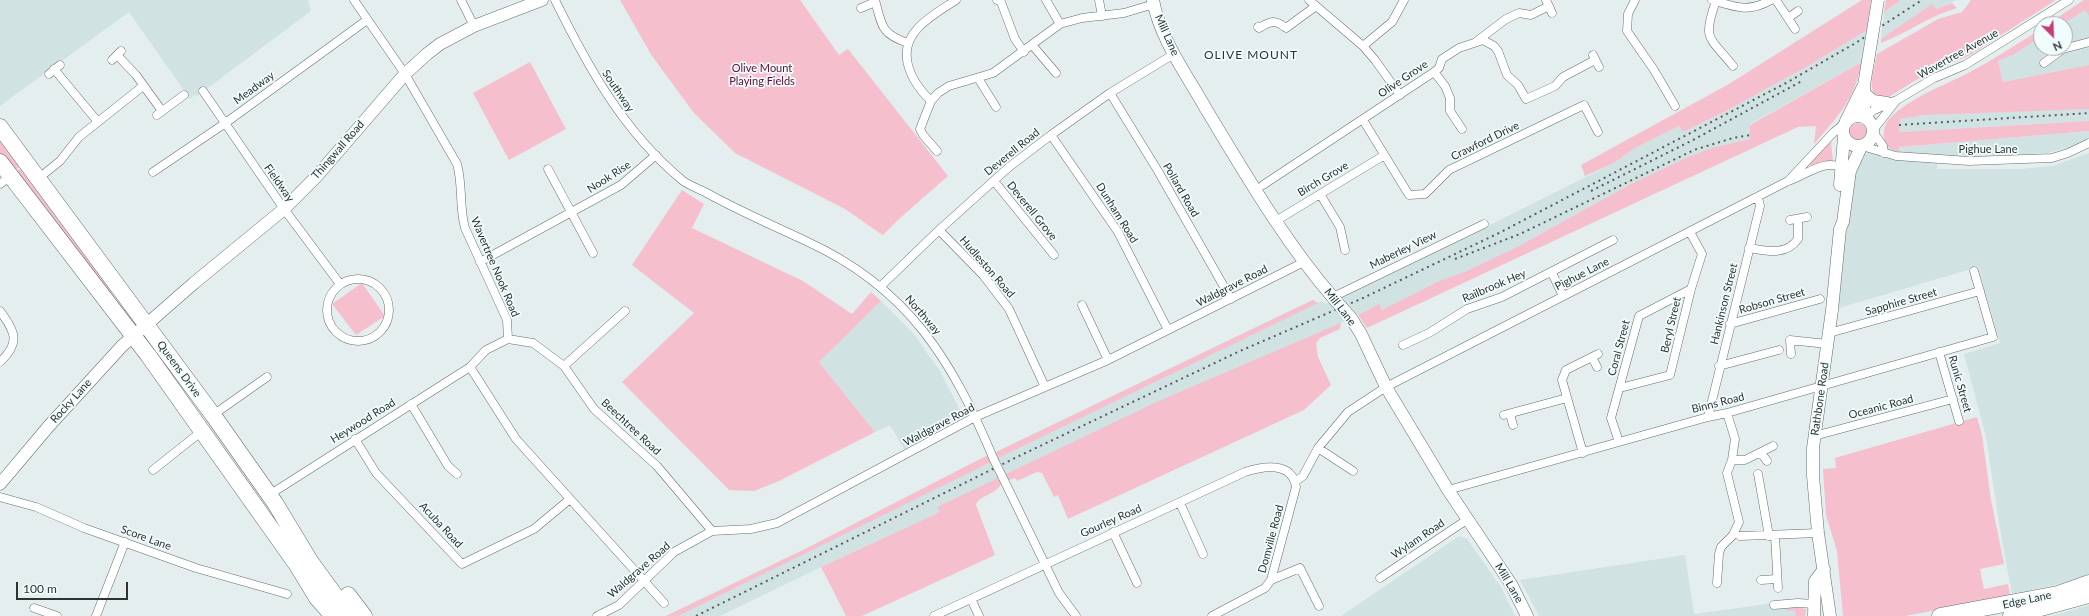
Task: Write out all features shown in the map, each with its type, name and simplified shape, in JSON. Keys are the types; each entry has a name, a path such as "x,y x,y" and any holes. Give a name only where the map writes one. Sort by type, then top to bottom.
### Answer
{"highway":[{"name":"Queens Drive","path":"0,127 213,415 272,499 310,561 350,616"},
{"name":"Queens Drive","path":"0,162 5,180 148,355 297,565 317,598 333,616"},
{"path":"272,499 364,616"},
{"name":"Edge Lane","path":"1940,616 2058,594 2089,583"},
{"path":"2058,594 2060,600 2089,594"},
{"name":"Edge Lane","path":"2011,616 2089,594"},
{"path":"317,598 329,616"}],"street":[{"name":"Wavertree Nook Road","path":"354,0 366,20 405,74 458,164 461,180 462,216 465,228 507,320 508,338"},
{"path":"461,0 474,26"},
{"name":"Thingwall Road","path":"147,324 284,209 316,177 405,74 427,54 440,44 474,26 542,0"},
{"name":"Southway","path":"555,0 599,84 621,117 656,155 683,181"},
{"path":"931,101 918,88 912,77 907,54 908,43 918,28 954,0"},
{"path":"997,0 1000,2 1015,39 1024,52"},
{"path":"1046,0 1060,24"},
{"path":"1099,0 1102,16"},
{"path":"1309,0 1363,46 1400,95"},
{"path":"1363,46 1392,22 1404,0"},
{"path":"1635,0 1628,14 1627,31 1654,70 1675,106"},
{"path":"1737,56 1732,64 1712,41 1709,34 1709,23 1714,1 1742,9 1761,5 1771,0"},
{"path":"1776,0 1795,29"},
{"path":"1864,117 1864,90 1878,0"},
{"name":"Wavertree Avenue","path":"1864,117 1934,78 1965,65 2070,0"},
{"path":"861,8 875,1 885,31 896,39 908,43"},
{"path":"937,151 934,142 920,129 931,101 949,86 993,73 1033,46 1060,24 1082,18 1124,13 1153,2"},
{"name":"Mill Lane","path":"1153,2 1174,54 1274,222 1304,262 1351,318 1386,387 1448,490 1511,584 1528,616"},
{"path":"1258,27 1259,28 1272,21 1277,21 1286,28 1316,6"},
{"name":"Olive Grove","path":"1263,185 1434,72 1439,68 1442,59 1459,48 1477,41 1506,19 1519,13 1531,15 1549,6"},
{"path":"1788,18 1798,11"},
{"name":"Meadway","path":"153,172 224,124 366,20"},
{"path":"1477,41 1483,40 1494,46 1498,51 1507,75 1518,85 1526,99 1555,86 1563,77 1596,60"},
{"path":"2044,63 2063,49 2089,42"},
{"path":"1033,46 1056,73"},
{"name":"Deverell Road","path":"880,287 939,230 994,181 1051,135 1110,94 1174,54"},
{"path":"117,56 136,75 160,113 184,95"},
{"path":"55,69 98,122"},
{"path":"1434,72 1445,86 1450,98 1450,111 1462,129"},
{"path":"978,78 996,107"},
{"path":"39,178 60,161 74,142 143,86"},
{"path":"1864,90 1873,102 1892,102"},
{"path":"1864,90 1845,123 1844,137 1851,145 1862,146 1870,141 1874,131"},
{"name":"Fieldway","path":"203,91 224,124 284,209 340,284"},
{"name":"Pollard Road","path":"1110,94 1158,171 1231,299"},
{"name":"Wavertree Avenue","path":"1874,131 1892,102"},
{"name":"Crawford Drive","path":"1363,120 1383,156 1409,195 1425,194 1449,170 1584,105 1598,132"},
{"path":"1845,123 1854,116 1864,117 1872,124 1874,131 1883,146 1884,152"},
{"name":"Pighue Lane","path":"1788,181 1834,132 1845,123"},
{"name":"Dunham Road","path":"1051,135 1118,232 1168,330"},
{"name":"Rathbone Road","path":"1840,230 1836,220 1844,137"},
{"name":"Pighue Lane","path":"1862,146 1896,156 1969,161 2032,160 2068,153 2089,143"},
{"name":"Rathbone Road","path":"1830,616 1818,533 1813,476 1814,436 1828,339 1840,230 1844,222 1850,171 1862,146"},
{"name":"Nook Rise","path":"480,262 621,185 656,155"},
{"name":"Birch Grove","path":"1274,222 1383,156"},
{"name":"Pighue Lane","path":"1295,482 1303,476 1318,448 1348,412 1386,387 1758,198 1788,181 1799,178 1825,165 1834,165 1842,168"},
{"path":"548,169 593,253"},
{"name":"Northway","path":"683,181 730,206 825,250 852,265 903,307 943,356 975,417 1044,564 1059,593 1076,616"},
{"name":"Deverell Grove","path":"994,181 1054,256"},
{"path":"1320,194 1340,227 1345,250"},
{"name":"Hankinson Street","path":"1708,417 1719,366 1760,206 1758,198"},
{"path":"1749,248 1778,252 1788,248 1798,239 1794,219 1807,217"},
{"name":"Maberley View","path":"1334,298 1484,224"},
{"name":"Hudleston Road","path":"939,230 983,275 1009,309 1045,387"},
{"name":"Beryl Street","path":"1620,388 1670,376 1691,289 1702,254 1690,232"},
{"name":"Railbrook Hey","path":"1407,341 1429,333 1467,309 1502,297 1552,273 1613,240"},
{"name":"Waldgrave Road","path":"597,616 619,605 674,552 712,531 751,529 777,523 975,417 1108,360 1304,262"},
{"path":"1974,271 1980,291"},
{"path":"1552,273 1563,296"},
{"path":"361,279 371,282 380,288 386,296 389,312 384,327 377,335 368,340 349,340 340,335 333,328 328,320 328,300 333,291 340,284 350,280 361,279"},
{"name":"Coral Street","path":"1619,442 1611,418 1639,316 1691,289"},
{"name":"Sapphire Street","path":"1828,339 1980,291"},
{"name":"Binns Road","path":"1448,490 1821,387 1993,337 1980,291"},
{"name":"Robson Street","path":"1730,324 1820,299"},
{"path":"1082,305 1108,360"},
{"path":"0,311 12,327 14,336 12,349 0,362"},
{"path":"564,366 625,311"},
{"name":"Rocky Lane","path":"0,484 87,383 132,336 147,324"},
{"path":"508,338 486,350 470,367 516,439 664,603"},
{"name":"Beechtree Road","path":"508,338 533,343 564,366 594,409 657,466 712,531"},
{"path":"1790,354 1790,340 1828,339"},
{"path":"1719,366 1779,350"},
{"name":"Runic Street","path":"1939,352 1960,421"},
{"path":"1583,453 1562,380 1566,370 1595,355 1597,367"},
{"name":"Heywood Road","path":"272,499 355,439 470,367"},
{"path":"213,415 267,377"},
{"path":"1513,426 1507,414 1567,398"},
{"name":"Oceanic Road","path":"1814,436 1953,399"},
{"path":"411,404 448,466 457,474"},
{"path":"1718,583 1719,554 1721,548 1733,535 1739,522 1727,473 1732,460 1735,439 1727,413"},
{"path":"154,470 202,431"},
{"name":"Acuba Road","path":"355,439 376,473 462,564 534,528 570,499"},
{"path":"1732,460 1745,460 1772,446"},
{"path":"1318,448 1353,471"},
{"path":"1761,453 1767,461"},
{"name":"Gourley Road","path":"934,616 1245,472 1263,466 1274,467 1285,471 1295,482"},
{"path":"1758,474 1772,536 1778,588"},
{"name":"Domville Road","path":"1212,616 1265,588 1271,580 1296,487 1295,482"},
{"name":"Score Lane","path":"0,497 36,507 84,528 196,568 287,594"},
{"path":"1180,503 1203,554"},
{"name":"Wylam Road","path":"1380,578 1468,519"},
{"path":"1113,532 1137,583"},
{"path":"1740,536 1772,536 1818,533"},
{"path":"96,616 125,542"},
{"path":"1271,580 1300,568 1320,606"},
{"path":"1774,605 1798,602 1814,610 1815,581 1824,569"},
{"path":"1761,580 1777,579"},
{"path":"970,599 979,616"},
{"path":"34,608 57,616"}],"shaded area":[{"path":"0,0 308,0 311,11 197,96 195,95 190,99 129,12 0,106"},
{"path":"1901,0 1957,0 1936,9 1933,5 1881,39 1884,12"},
{"path":"2084,0 2089,0 2089,65 2003,82 1998,61 2033,35 2033,56 2073,56 2073,16 2060,16"},
{"path":"1867,30 1862,62 1750,124 1751,139 1715,147 1629,185 1517,247 1382,310 1379,305 1009,480 1006,475 998,478 1001,484 821,567 720,616 666,616 807,548 959,470 998,458 996,452 1283,314 1313,300 1317,303 1322,301 1326,304 1446,247 1614,163 1635,148 1679,126 1683,132 1724,112 1808,66"},
{"path":"2089,109 2089,121 1899,132 1899,119 1925,115"},
{"path":"2089,131 2089,143 2047,153 1937,156 1937,169 2020,169 2052,166 2089,153 2089,574 2060,584 2012,594 2000,529 1986,437 1964,354 2000,343 1978,267 1832,310 1840,229 1862,146 1899,147"},
{"path":"881,301 913,333 940,371 960,410 954,421 904,449 890,425 875,432 819,362"},
{"path":"1459,536 1467,539 1501,587 1515,616 1341,616"},
{"path":"1685,555 1694,614 1774,603 1806,609 1805,616 1539,616 1520,580"},
{"path":"2089,605 2089,616 2052,616 2083,607"}],"green space":[{"name":"Olive Mount Playing Fields","path":"620,0 800,0 839,55 848,49 948,176 883,235 881,234 845,209 735,153 694,113 652,56"},
{"path":"1862,0 1871,0 1867,30 1808,66 1724,112 1683,132 1679,126 1635,148 1614,163 1585,176 1581,165 1729,84"},
{"path":"1886,0 1901,0 1884,12"},
{"path":"1971,0 2056,0 1970,55 1916,80 1887,98 1876,97 1873,93 1872,82 1877,54 1938,19 1962,12"},
{"path":"2084,0 2089,0 2089,16 2085,10 2073,18 2073,16 2060,16"},
{"path":"1952,3 1957,8 1937,15 1881,43 1881,39 1932,4 1936,9"},
{"path":"2033,34 2033,42 2014,54 1998,61 2003,82 2089,65 2089,109 1925,115 1900,119 1899,132 2089,121 2089,131 1899,147 1899,151 1892,150 1887,146 1884,136 1885,127 1887,121 1897,112 1927,93 1987,63"},
{"path":"530,62 566,129 509,160 473,93"},
{"path":"1862,62 1855,87 1850,97 1838,115 1814,144 1816,126 1798,127 1367,328 1358,315 1379,304 1382,310 1437,282 1464,272 1517,247 1629,185 1688,157 1715,147 1750,139 1750,125"},
{"path":"1858,123 1864,126 1867,132 1864,138 1858,141 1852,138 1849,132 1852,126"},
{"path":"0,136 22,165 11,173 0,157"},
{"path":"1831,142 1833,162 1812,168 1808,162"},
{"path":"23,167 112,292 106,296 12,174"},
{"path":"682,190 704,204 692,228 803,281 852,314 871,292 881,301 819,362 875,432 779,481 754,491 729,490 622,382 694,313 632,265"},
{"path":"362,283 385,316 356,335 332,304"},
{"path":"1313,300 1318,303 998,458 996,452"},
{"path":"1341,323 1340,329 1320,338 1316,343 1318,357 1331,385 1304,410 1068,519 1058,495 1054,497 1042,473 1037,472 1017,481 1015,478 1009,480 1006,474 1161,400"},
{"path":"1977,417 1982,435 1991,500 2004,564 1980,569 1984,589 2008,584 2010,596 1905,616 1843,616 1837,551 1826,515 1823,469 1836,468 1835,458"},
{"path":"988,455 991,462 678,616 666,616 807,548"},
{"path":"998,478 1001,484 998,488 980,499 976,505 995,555 862,616 846,616 821,567 940,512 937,507"},
{"path":"1787,606 1806,609 1805,616 1796,616 1795,610 1787,611"}],"railway":[{"path":"696,616 1019,456 1240,351 1363,298 1499,233 1786,83 1854,44 1922,0"},
{"path":"1591,191 1693,140 1802,81"},
{"path":"1899,125 2089,113"},
{"path":"1455,259 1520,234 1694,150 1733,138 1750,135"}],"district":[{"name":"OLIVE MOUNT","path":"1251,55"}]}
